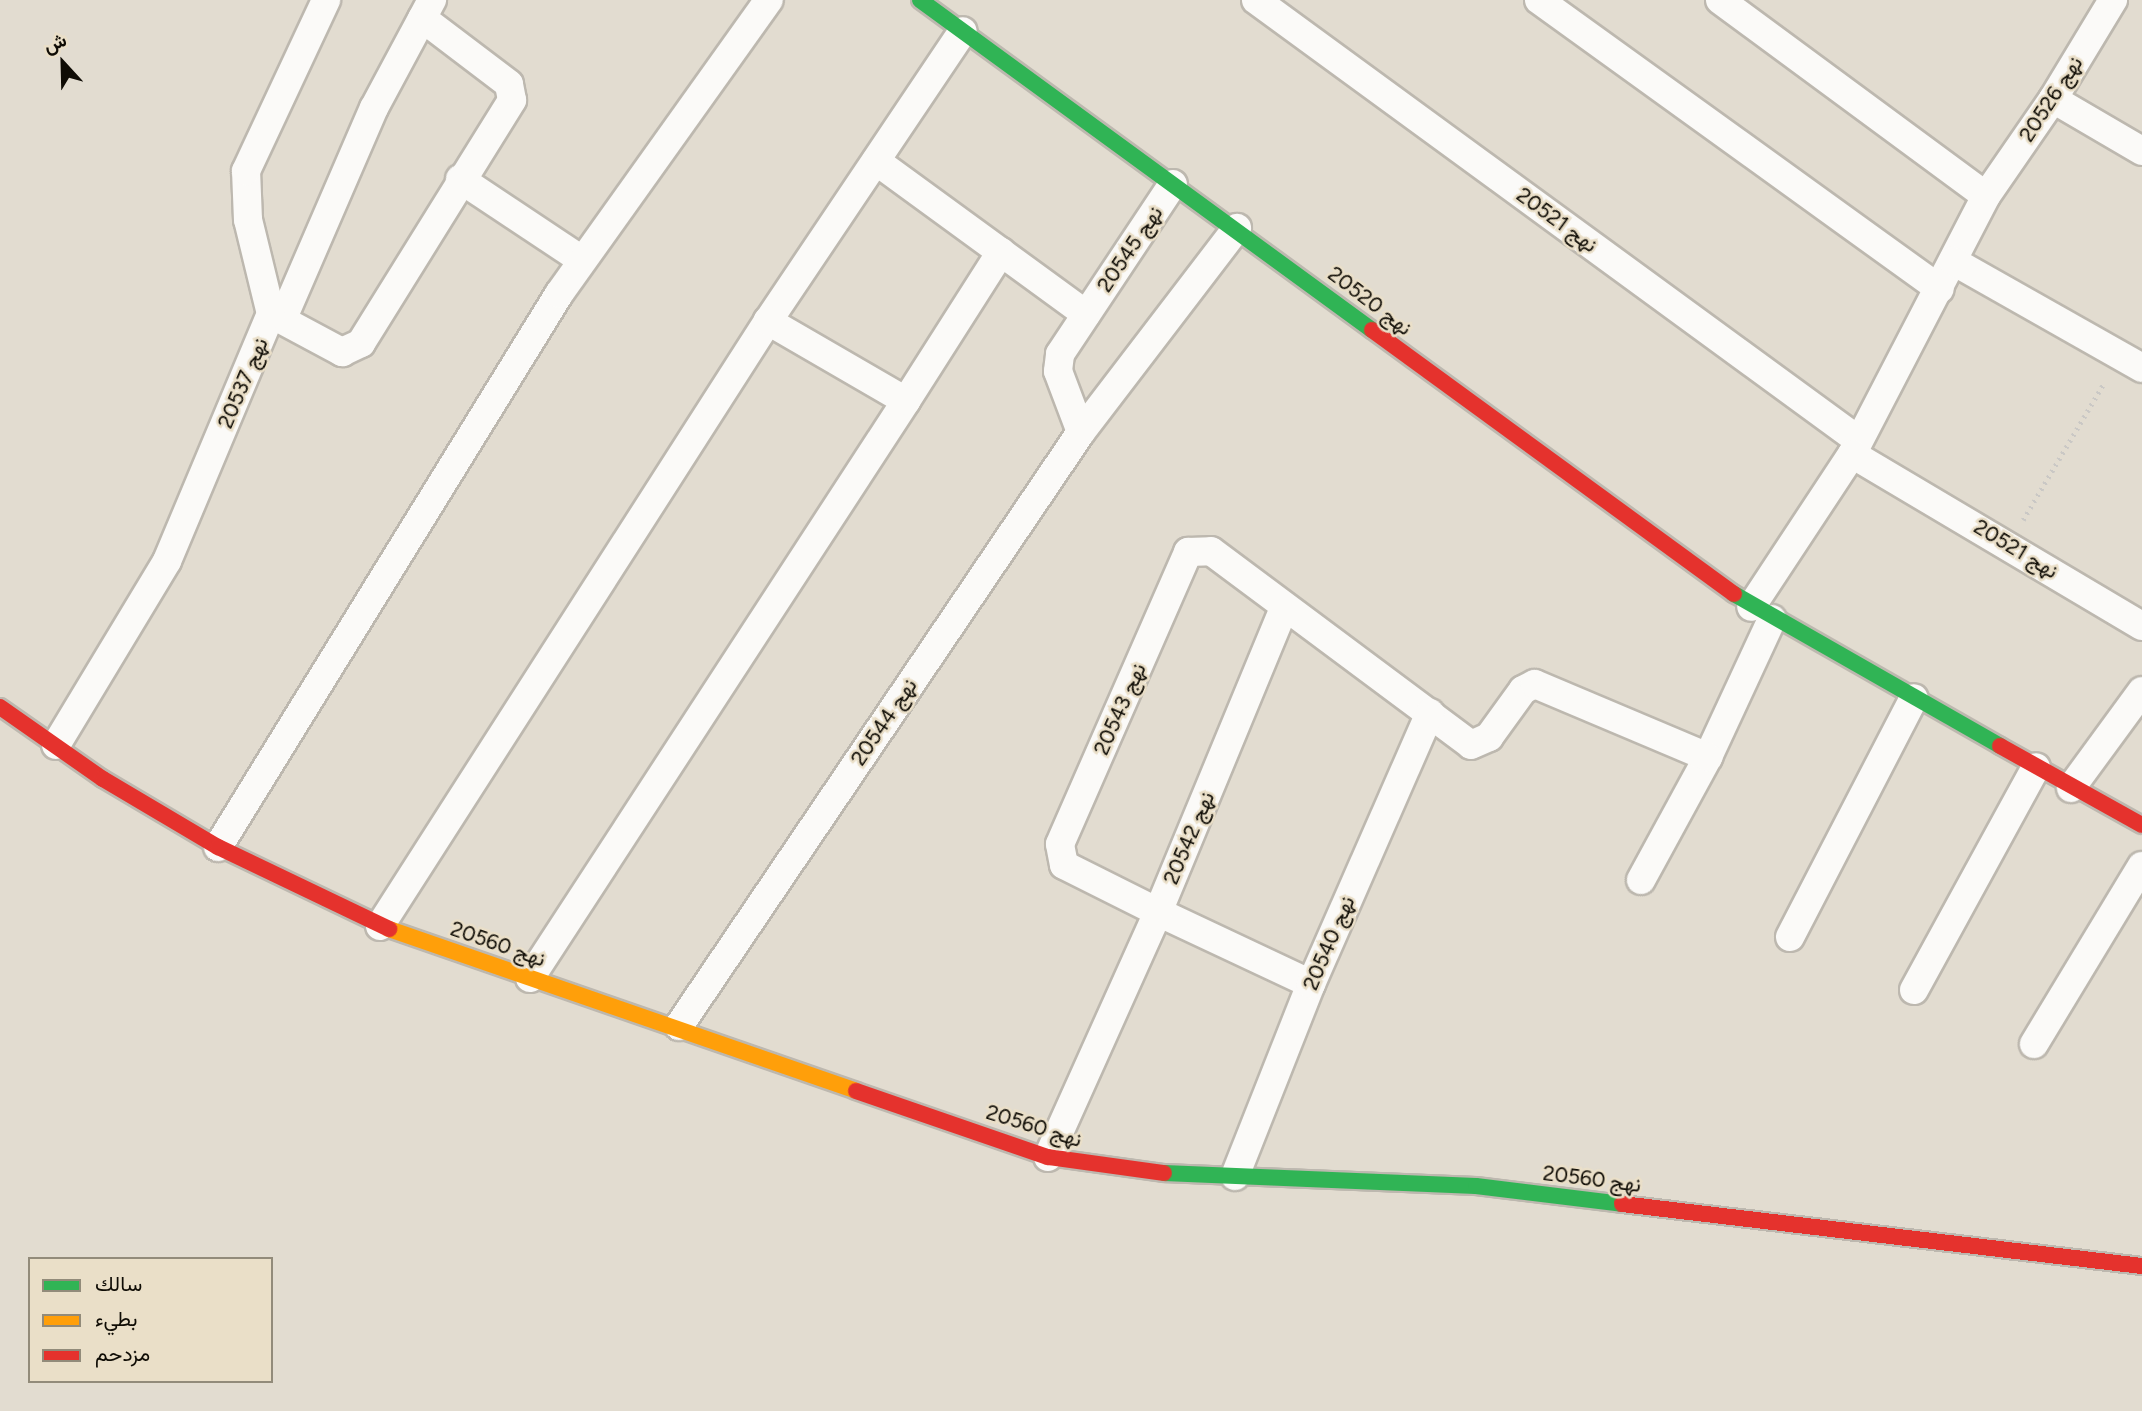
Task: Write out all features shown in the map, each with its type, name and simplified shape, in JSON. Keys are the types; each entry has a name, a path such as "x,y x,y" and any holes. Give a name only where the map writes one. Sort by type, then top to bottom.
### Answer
{"street":[{"name":"نهج 20537","path":"57,745 167,561 277,316 248,220 246,171 326,0"},
{"path":"218,847 582,260 769,0"},
{"name":"نهج 20520","path":"920,0 1237,228 1762,613 2071,788 2142,825"},
{"name":"نهج 20521","path":"1256,0 1855,447 2142,626"},
{"path":"1539,0 1940,289"},
{"path":"1720,0 1986,196"},
{"name":"نهج 20526","path":"1642,880 1708,757 1762,613 1940,289 1986,196 2053,99 2113,0"},
{"path":"429,4 509,84 513,95 355,348 342,352 277,316 374,108 429,4"},
{"path":"380,926 768,321 963,31"},
{"path":"2053,99 2142,151"},
{"path":"876,161 1086,314"},
{"path":"460,180 582,260"},
{"name":"نهج 20545","path":"1077,425 1058,363 1086,314 1173,184"},
{"name":"نهج 20544","path":"678,1026 1077,425 1237,228"},
{"path":"530,978 1001,252"},
{"path":"1954,261 2132,361"},
{"path":"768,321 906,401"},
{"name":"نهج 20543","path":"1158,912 1064,866 1060,844 1188,552 1211,551 1284,608"},
{"path":"1284,608 1471,745 1480,744 1523,690 1543,685 1708,757"},
{"name":"نهج 20542","path":"1048,1157 1158,912 1284,608"},
{"path":"2071,788 2142,691"},
{"path":"1790,937 1914,698"},
{"name":"نهج 20560","path":"0,707 103,779 218,847 380,926 678,1026 1048,1157 1127,1171 1476,1186 2142,1266"},
{"name":"نهج 20540","path":"1235,1176 1311,984 1430,713"},
{"path":"1914,990 2036,767"},
{"path":"2034,1044 2142,866"},
{"path":"1158,912 1311,984"}],"path":[{"path":"2009,543 2132,361"}],"traffic: fast":[{"path":"920,0 1372,330"},
{"path":"1734,594 2000,746"},
{"path":"1164,1173 1476,1186 1622,1204"}],"traffic: slow":[{"path":"389,929 856,1091"}],"traffic: jam":[{"path":"1372,330 1734,594"},
{"path":"0,707 103,779 218,847 389,929"},
{"path":"2000,746 2142,825"},
{"path":"856,1091 1048,1157 1164,1173"},
{"path":"1622,1204 2142,1266"}]}
